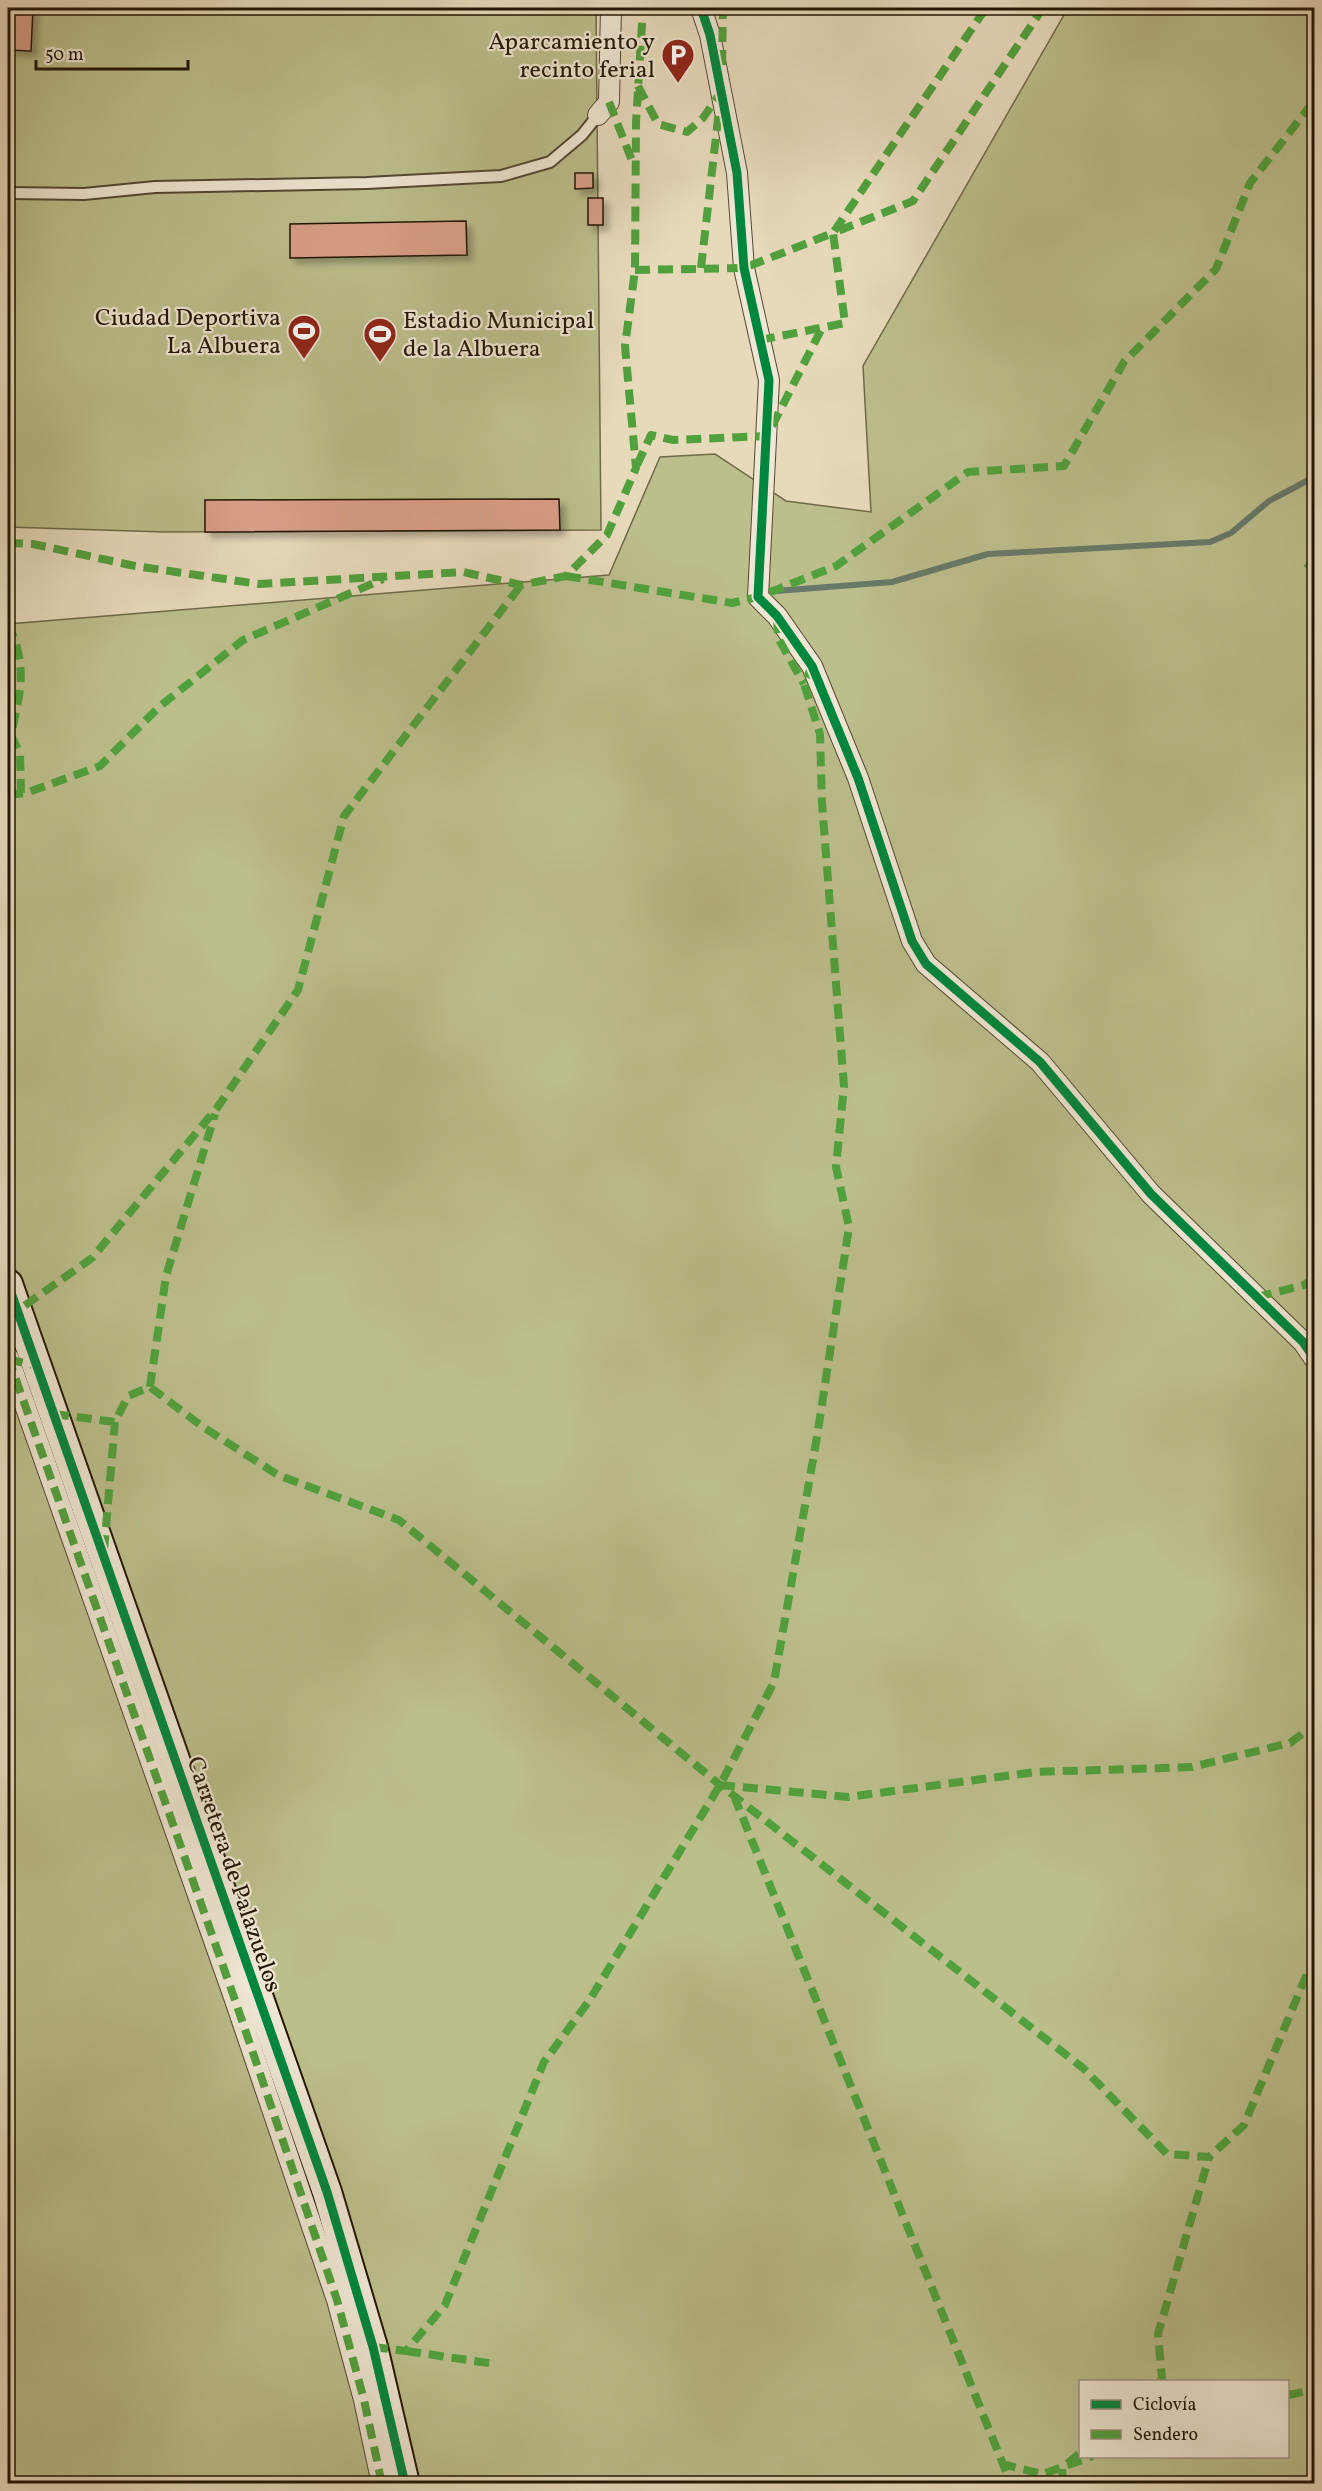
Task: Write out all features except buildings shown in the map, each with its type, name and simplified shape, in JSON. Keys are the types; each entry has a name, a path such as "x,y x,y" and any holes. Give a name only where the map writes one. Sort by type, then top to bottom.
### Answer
{"street":[{"path":"603,108 611,8"},
{"path":"701,8 711,35 737,172 744,268 769,380 758,597 777,616 812,666 858,778 912,941 932,969 1040,1062 1151,1194 1303,1342 1314,1358"},
{"name":"Carretera de Palazuelos","path":"8,1284 327,2192 373,2347 405,2484"},
{"path":"8,1358 338,2300 364,2400 382,2484"}],"lane":[{"path":"8,193 84,194 155,187 367,183 501,176 550,162 582,135 603,108"}],"green space":[{"name":"Ciudad Deportiva La Albuera","path":"8,8 596,8 601,530 164,532 8,527"},
{"path":"1068,8 1314,8 1314,2483 8,2484 8,624 609,575 660,457 715,454 786,501 871,512 863,366"}],"shaded area":[{"path":"8,287 15,288 13,386 8,386"}],"waterway":[{"path":"776,591 892,582 988,554 1210,542 1231,533 1269,501 1314,477"}],"marked path":[{"path":"8,543 33,544 135,566 259,584 463,572 521,585 566,576 607,535 636,468 625,346 635,270 636,123 643,8"},
{"path":"722,65 723,8"},
{"path":"635,270 744,268 833,233 986,8"},
{"path":"760,340 845,323 833,233 913,201 1043,8"},
{"path":"638,86 658,124 687,132 703,118 721,92"},
{"path":"566,576 732,603 758,597 836,566 968,472 1064,466 1124,362 1216,269 1250,183 1314,101"},
{"path":"609,102 634,166"},
{"path":"701,268 719,110"},
{"path":"637,465 651,435 673,440 767,436 822,328"},
{"path":"1306,563 1314,569"},
{"path":"8,795 26,793 100,766 159,707 243,640 383,579"},
{"path":"8,1321 17,1311 92,1258 217,1108 298,990 344,816 521,585"},
{"path":"777,618 778,638 804,684"},
{"path":"8,623 18,653 21,679 11,735 8,736"},
{"path":"373,2347 406,2351 445,2305 544,2062 589,2001 720,1785 774,1682 817,1437 849,1227 836,1167 844,1086 822,803 820,734 804,684 812,666"},
{"path":"11,735 20,754 21,793"},
{"path":"150,1387 166,1276 215,1114"},
{"path":"1257,1297 1304,1285 1314,1278"},
{"path":"8,1357 235,2000 337,2300 364,2400 382,2484"},
{"path":"8,1359 37,1366"},
{"path":"54,1414 115,1422 128,1396 150,1387 203,1427 278,1475 399,1520 720,1785 1083,2068 1167,2154 1209,2157 1244,2125 1314,1957"},
{"path":"104,1550 115,1422"},
{"path":"720,1785 848,1797 1035,1772 1192,1767 1290,1743 1314,1725"},
{"path":"734,1796 1011,2484"},
{"path":"1161,2380 1158,2334 1209,2157"},
{"path":"406,2351 495,2364"},
{"path":"1289,2395 1314,2390"},
{"path":"1063,2484 1062,2468 1079,2454"},
{"path":"1001,2464 1043,2474 1087,2458"}],"cycle path":[{"path":"701,8 710,35 737,173 744,268 769,380 758,597 777,616 812,666 858,778 912,941 926,964 1040,1062 1151,1194 1303,1342 1314,1358"},
{"path":"8,1284 327,2192 373,2347 405,2484"}],"place":[{"name":"Aparcamiento y recinto ferial","path":"678,84"},
{"name":"Ciudad Deportiva La Albuera","path":"304,360"},
{"name":"Estadio Municipal de la Albuera","path":"380,363"}]}
